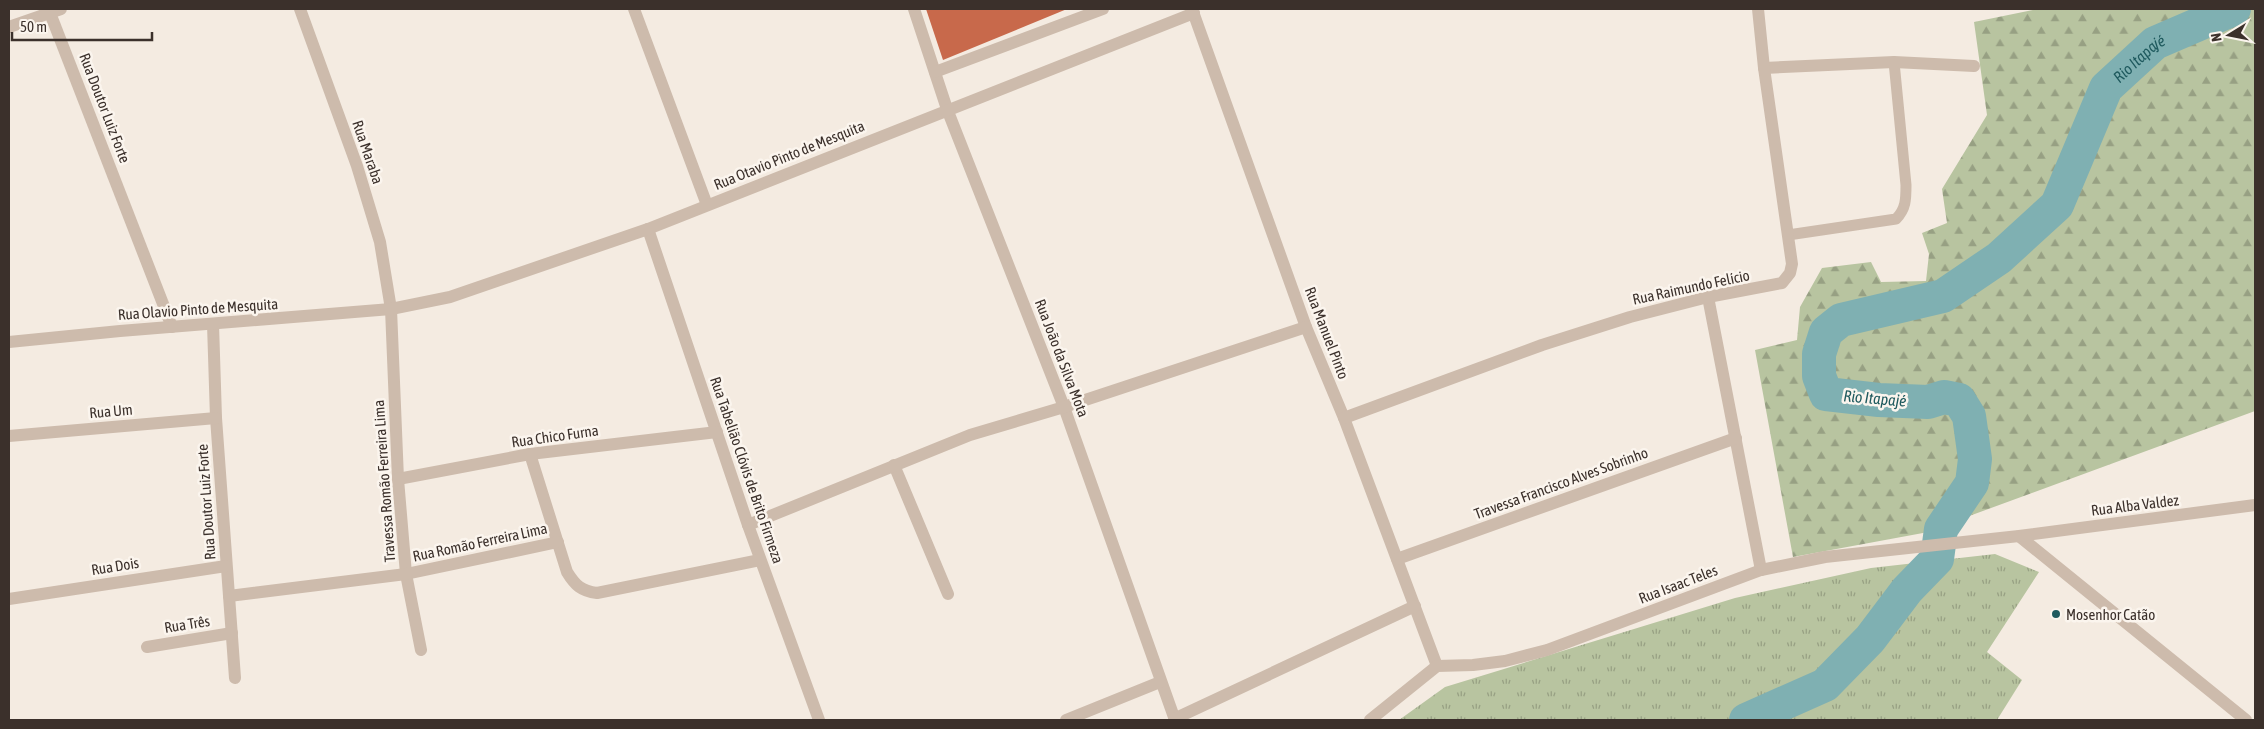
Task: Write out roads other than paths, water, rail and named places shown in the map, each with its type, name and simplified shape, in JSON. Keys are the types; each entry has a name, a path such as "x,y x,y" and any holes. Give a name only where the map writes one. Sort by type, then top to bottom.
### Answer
{"street":[{"name":"Rua Maraba","path":"300,9 357,166 380,242 390,309"},
{"path":"634,9 707,205"},
{"name":"Rua João da Silva Mota","path":"914,9 934,72 1064,406 1174,720"},
{"path":"934,72 1103,9"},
{"name":"Rua Raimundo Felício","path":"1344,418 1542,345 1630,317 1708,297 1782,283 1790,272 1792,264 1764,68 1758,9"},
{"path":"9,27 56,11"},
{"name":"Rua Doutor Luiz Forte","path":"56,11 172,327"},
{"name":"Rua Otavio Pinto de Mesquita","path":"390,309 450,297 648,228 1193,11"},
{"name":"Rua Manuel Pinto","path":"1193,11 1306,327 1344,418 1438,666"},
{"path":"1764,68 1894,62 1974,66"},
{"name":"Rua Tabelião Clóvis de Brito Firmeza","path":"648,228 760,560 819,720"},
{"path":"1708,297 1762,570"},
{"name":"Rua Olavio Pinto de Mesquita","path":"9,342 390,309"},
{"name":"Travessa Romão Ferreira Lima","path":"390,309 398,479 406,574 421,650"},
{"name":"Rua Doutor Luiz Forte","path":"213,324 216,418 235,678"},
{"path":"748,525 970,435 1306,327"},
{"name":"Rua Um","path":"9,436 216,418"},
{"name":"Rua Chico Furna","path":"398,479 530,454 717,432"},
{"name":"Travessa Francisco Alves Sobrinho","path":"1398,558 1736,438"},
{"name":"Rua Romão Ferreira Lima","path":"530,454 567,572 575,584 585,591 597,593 760,560"},
{"path":"894,465 948,594"},
{"name":"Rua Alba Valdez","path":"2019,536 2255,506"},
{"path":"2019,536 2246,720"},
{"name":"Rua Isaac Teles","path":"1438,666 1473,665 1505,661 1547,650 1762,570 1825,557 2019,536"},
{"name":"Rua Romão Ferreira Lima","path":"230,596 406,574 558,542"},
{"name":"Rua Dois","path":"9,599 226,566"},
{"path":"1174,720 1416,606"},
{"name":"Rua Três","path":"147,647 232,633"},
{"path":"1370,720 1438,666"},
{"path":"1066,720 1160,682"}],"lane":[{"path":"1788,235 1896,220 1903,213 1906,203 1906,185 1894,62"}],"waterway":[{"name":"Rio Itapajé","path":"1746,720 1825,685 1870,639 1907,590 1937,559 1941,529 1972,483 1975,459 1969,416 1959,400 1944,397 1928,402 1879,400 1826,394 1819,376 1819,354 1826,332 1841,320 1943,296 1999,258 2057,205 2106,88 2155,43 2234,9"}],"place":[{"name":"Mosenhor Catão","path":"2056,614"}]}
